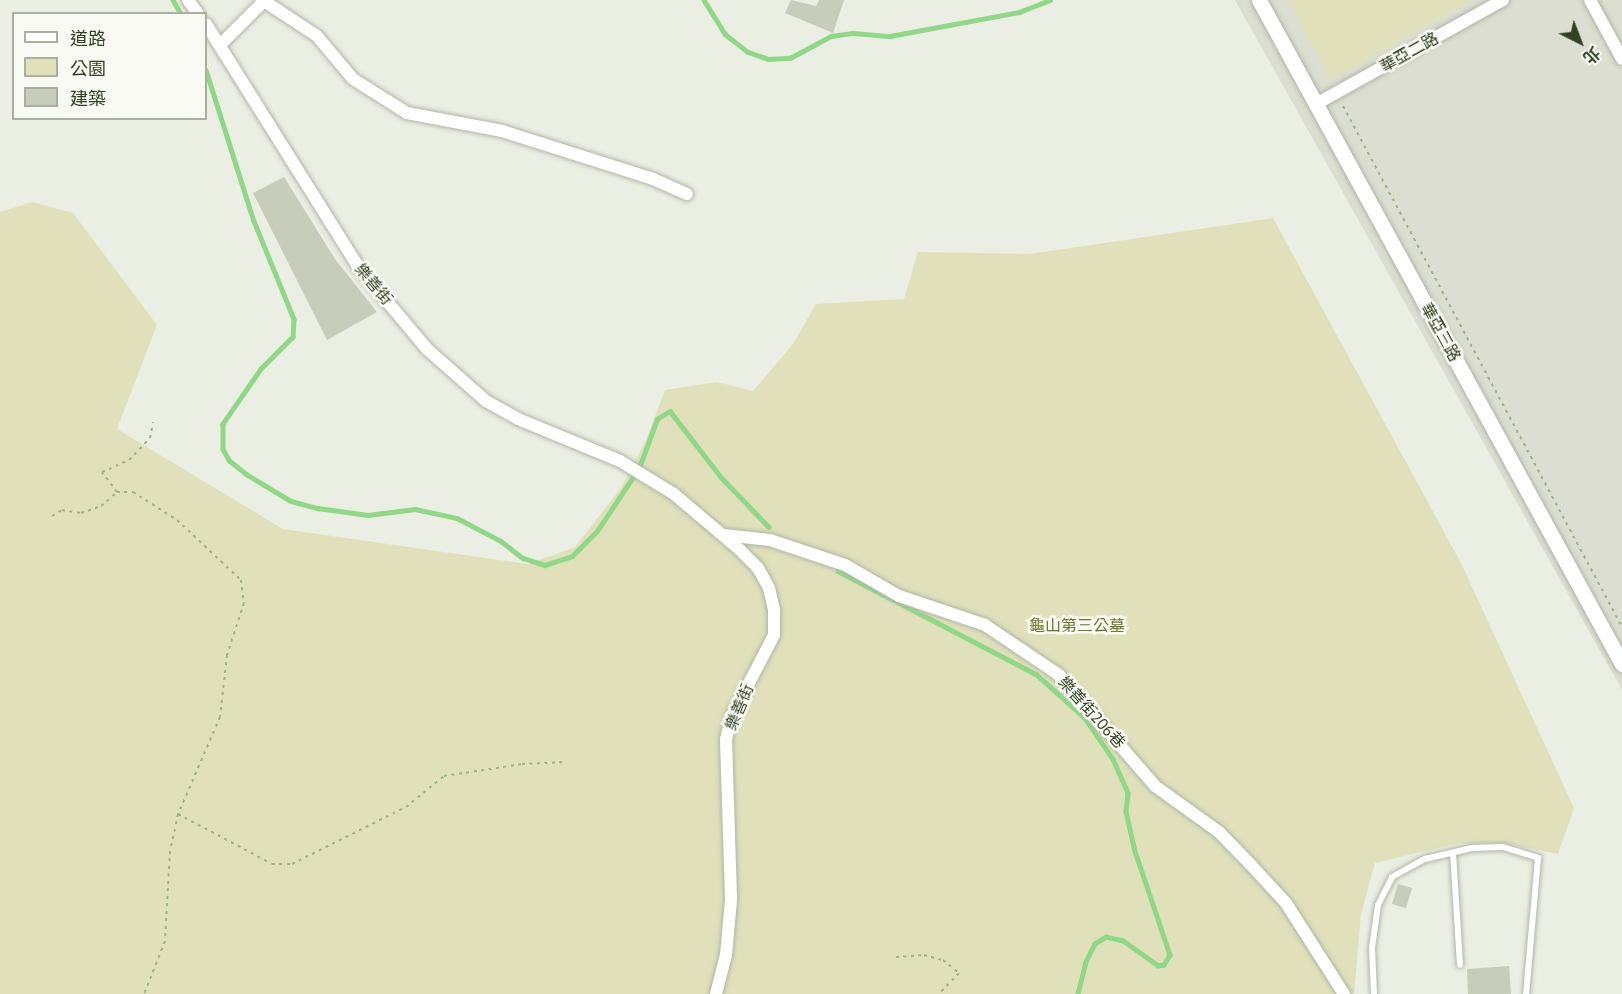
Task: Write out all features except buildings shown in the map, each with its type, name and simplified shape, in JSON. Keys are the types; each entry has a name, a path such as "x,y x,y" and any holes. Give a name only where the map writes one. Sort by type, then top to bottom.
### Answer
{"street":[{"path":"220,45 265,0 317,36 352,79 407,113 502,131 653,179 687,194"},
{"name":"華亞三路","path":"1259,0 1622,664"},
{"name":"華亞二路","path":"1316,104 1503,0"},
{"path":"1590,0 1622,59"},
{"name":"樂善街","path":"207,26 359,268 427,349 486,401 518,419 620,461 650,477 702,514 758,568 774,610 774,634 731,718 726,739 730,900 726,955 716,994"},
{"name":"樂善街206巷","path":"724,536 770,540 845,565 899,596 985,625 1059,675 1155,786 1219,832 1286,903 1344,994"}],"lane":[{"path":"1374,994 1372,948 1378,906 1392,877 1425,860 1453,853 1503,847 1538,858 1526,994"},
{"path":"1453,853 1460,965"}],"path":[{"path":"1343,106 1622,627"},
{"path":"117,492 102,472 129,460 150,438 153,422"},
{"path":"52,516 62,510 81,513 101,506 117,492 133,492 177,520 241,580 244,603 227,655 220,717 178,814 170,851 165,940 144,994"},
{"path":"178,814 273,864 292,864 406,807 444,776 522,764 566,762"},
{"path":"896,957 924,955 943,960 951,966 958,973 939,994"}],"shaded area":[{"path":"1235,0 1622,0 1622,690"}],"green space":[{"path":"1288,0 1474,0 1331,80"},
{"name":"龜山第三公墓","path":"32,202 73,213 157,325 117,429 283,529 528,564 575,547 621,488 646,440 665,390 717,382 753,391 793,344 816,304 904,299 918,252 1030,254 1273,218 1461,563 1574,808 1558,854 1504,843 1460,843 1375,863 1361,914 1354,994 0,994 0,212"}],"waterway":[{"path":"173,0 180,12"},
{"path":"704,0 725,34 748,52 768,59 790,58 831,36 853,33 890,36 1019,12 1050,0"},
{"path":"207,73 254,221 294,319 293,337 261,369 223,424 223,449 229,460 246,474 291,501 318,508 368,515 415,509 457,518 501,541 523,558 545,565 572,556 597,531 639,468 657,419 670,411 721,477 769,527"},
{"path":"838,571 1036,674 1085,718 1113,759 1128,793 1126,812 1134,848 1170,955 1164,965 1158,966 1123,941 1106,937 1095,944 1086,962 1078,994"}]}
